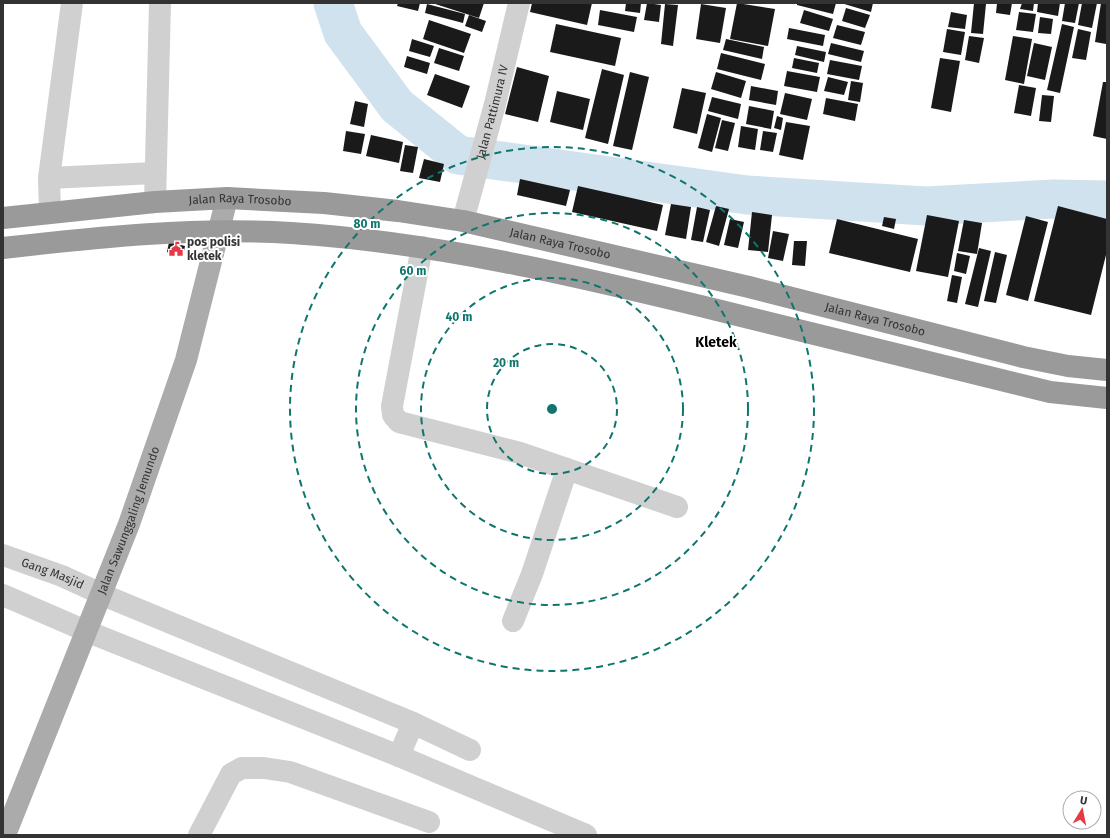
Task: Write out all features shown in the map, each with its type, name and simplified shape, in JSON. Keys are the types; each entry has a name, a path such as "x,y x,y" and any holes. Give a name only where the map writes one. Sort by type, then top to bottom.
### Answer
{"highway":[{"name":"Jalan Raya Trosobo","path":"3,218 155,202 228,198 398,210 463,221 749,287 1023,357 1068,366 1107,370"},
{"path":"3,248 120,235 220,231 298,234 372,240 422,248 615,285 1050,392 1107,398"}],"main road":[{"name":"Jalan Sawunggaling Jemundo","path":"5,835 129,524 186,360 228,198"}],"street":[{"path":"50,212 49,178 72,3"},
{"path":"155,202 160,3"},
{"name":"Jalan Pattimura IV","path":"463,221 495,104 519,3"},
{"path":"49,178 155,173"},
{"path":"422,248 392,406 394,415 399,422 520,453 677,506"},
{"path":"513,620 532,574 567,470"},
{"name":"Gang Masjid","path":"3,555 62,576 99,597 406,739"},
{"path":"3,595 88,627 406,739 586,835"},
{"path":"406,739 470,750"},
{"path":"199,835 231,774 242,768 264,768 290,772 429,822"}],"building":[{"path":"398,3 420,3 418,11 397,6"},
{"path":"432,3 484,3 479,18"},
{"path":"532,3 592,3 587,25 530,12"},
{"path":"626,3 641,3 640,13 625,11"},
{"path":"647,3 661,5 659,22 644,20"},
{"path":"737,3 775,9 768,46 730,39"},
{"path":"797,3 836,3 833,14 797,5"},
{"path":"841,3 873,3 871,12"},
{"path":"974,3 986,4 983,34 971,33"},
{"path":"997,3 1012,3 1010,15 996,13"},
{"path":"1022,3 1034,3 1033,11 1020,9"},
{"path":"1038,3 1060,3 1058,16 1037,12"},
{"path":"1065,3 1079,3 1075,23 1062,21"},
{"path":"1082,3 1097,3 1092,28 1078,25"},
{"path":"1101,3 1107,3 1106,44 1095,42"},
{"path":"427,4 465,14 463,23 425,13"},
{"path":"665,4 678,5 673,46 661,44"},
{"path":"701,4 726,8 720,43 696,39"},
{"path":"846,8 870,15 865,28 842,21"},
{"path":"600,10 637,17 634,32 598,25"},
{"path":"804,10 833,19 829,31 800,23"},
{"path":"951,12 967,15 965,29 948,27"},
{"path":"1019,12 1036,14 1033,32 1016,30"},
{"path":"469,15 486,21 482,32 465,26"},
{"path":"1040,17 1053,19 1051,34 1038,33"},
{"path":"429,20 471,34 464,53 423,39"},
{"path":"556,24 621,38 615,66 550,52"},
{"path":"1062,24 1074,27 1060,93 1047,90"},
{"path":"837,25 865,32 861,45 833,38"},
{"path":"789,28 825,35 823,46 787,39"},
{"path":"947,29 965,32 961,55 943,52"},
{"path":"1078,29 1091,32 1086,60 1072,58"},
{"path":"969,36 984,38 979,63 965,60"},
{"path":"1013,36 1032,39 1024,84 1005,80"},
{"path":"412,39 434,46 430,57 409,51"},
{"path":"726,39 764,47 762,59 723,50"},
{"path":"831,43 864,51 861,62 828,54"},
{"path":"1034,43 1052,47 1045,80 1027,76"},
{"path":"797,46 826,52 824,62 795,55"},
{"path":"439,48 464,56 459,71 434,63"},
{"path":"721,53 765,64 761,80 717,69"},
{"path":"407,56 430,63 427,74 404,67"},
{"path":"794,58 819,63 817,73 792,68"},
{"path":"940,58 960,61 951,112 931,108"},
{"path":"830,60 862,66 859,80 827,74"},
{"path":"517,67 549,76 538,122 505,114"},
{"path":"602,69 624,75 608,144 585,138"},
{"path":"787,71 820,77 817,92 784,86"},
{"path":"630,72 649,77 632,150 613,146"},
{"path":"716,72 746,81 741,98 711,89"},
{"path":"435,74 470,86 462,108 427,95"},
{"path":"828,77 848,82 844,95 824,91"},
{"path":"851,81 863,83 860,102 848,100"},
{"path":"1103,82 1107,82 1107,139 1093,136"},
{"path":"1019,85 1036,88 1031,116 1014,113"},
{"path":"751,86 778,91 776,105 749,100"},
{"path":"682,88 706,93 697,134 673,128"},
{"path":"557,91 590,99 583,130 550,122"},
{"path":"785,93 812,99 807,120 780,114"},
{"path":"1042,95 1054,96 1051,122 1039,121"},
{"path":"712,97 741,104 738,119 708,111"},
{"path":"826,98 858,104 855,121 823,114"},
{"path":"355,101 368,104 364,127 350,124"},
{"path":"749,106 774,111 771,129 746,124"},
{"path":"707,114 721,118 712,152 698,148"},
{"path":"777,116 783,118 781,130 774,128"},
{"path":"722,120 735,123 728,151 715,148"},
{"path":"786,122 810,126 803,160 779,155"},
{"path":"741,126 758,129 755,150 738,147"},
{"path":"346,131 365,134 361,154 343,151"},
{"path":"763,131 777,133 773,152 760,150"},
{"path":"371,135 403,142 399,163 366,156"},
{"path":"405,145 418,147 413,173 400,171"},
{"path":"424,159 444,164 440,182 419,178"},
{"path":"520,179 570,190 566,206 517,195"},
{"path":"578,186 663,205 657,231 572,212"},
{"path":"671,204 691,207 686,239 665,235"},
{"path":"716,206 729,209 719,246 706,242"},
{"path":"1058,206 1107,219 1107,251 1091,315 1034,301"},
{"path":"697,207 710,210 703,242 691,240"},
{"path":"752,212 772,215 768,252 748,250"},
{"path":"927,215 959,221 948,277 916,271"},
{"path":"1026,216 1048,222 1028,301 1006,295"},
{"path":"884,217 896,219 894,229 882,226"},
{"path":"730,219 744,222 738,248 724,245"},
{"path":"837,219 918,239 910,272 829,253"},
{"path":"964,220 982,223 977,254 958,251"},
{"path":"773,231 789,234 783,261 768,258"},
{"path":"794,241 807,241 805,266 792,265"},
{"name":"pos polisi kletek","path":"169,242 185,246 183,256 167,252"},
{"path":"979,248 991,251 978,307 965,304"},
{"path":"995,252 1007,255 996,303 984,301"},
{"path":"957,253 970,256 966,274 954,271"},
{"path":"952,275 962,277 957,303 947,301"}],"waterway":[{"path":"333,3 343,33 397,106 458,155 747,195 926,206 1054,199 1107,200"}],"place":[{"name":"pos polisi kletek","path":"176,249"}],"district":[{"name":"Kletek","path":"716,342"}]}
